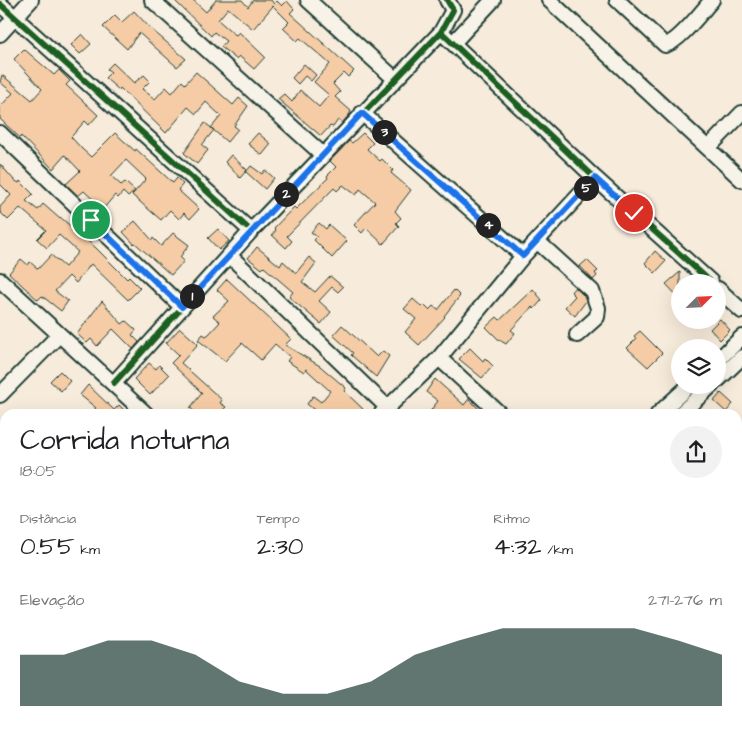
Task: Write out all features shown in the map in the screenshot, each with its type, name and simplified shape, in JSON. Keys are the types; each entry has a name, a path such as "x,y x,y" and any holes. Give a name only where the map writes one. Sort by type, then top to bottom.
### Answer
{"street":[{"path":"0,34 31,0"},
{"path":"152,0 323,155"},
{"path":"308,0 395,79"},
{"path":"114,383 251,231 441,32 453,10 447,0"},
{"path":"453,43 493,0"},
{"path":"549,0 742,180"},
{"path":"618,0 665,45 670,44 712,0"},
{"path":"0,4 251,231"},
{"path":"441,32 595,178 702,274"},
{"path":"362,113 523,256"},
{"path":"708,148 742,113"},
{"path":"0,133 182,307"},
{"path":"386,409 439,358 523,256 595,178"},
{"path":"538,241 592,291 597,300 597,317 577,335"},
{"path":"230,256 382,409"},
{"path":"0,280 141,409"},
{"path":"726,296 742,311"},
{"path":"0,395 59,335"},
{"path":"726,352 742,337"},
{"path":"726,371 742,357"},
{"path":"439,358 495,409"},
{"path":"664,409 680,394"},
{"path":"685,409 701,394"}],"building":[{"path":"174,0 193,0 206,12 216,0 242,0 248,7 253,0 271,0 274,4 277,1 282,6 287,1 294,9 290,13 354,71 348,77 344,73 333,84 340,92 335,97 351,111 349,115 342,123 338,120 333,127 330,126 321,136 278,99 284,94 292,102 300,90 319,107 329,95 314,82 330,64 300,38 297,41 283,28 289,22 273,6 253,29 228,8 218,20 236,35 239,32 265,57 254,69 239,56 236,59 221,47 226,41 214,32 211,36"},
{"path":"134,11 151,29 186,59 177,67 139,33 127,49 103,27 115,15 122,22"},
{"path":"82,34 91,44 80,54 71,45"},
{"path":"24,49 54,75 59,70 70,81 66,85 98,115 89,125 85,121 71,137 82,149 91,157 115,133 135,151 136,149 173,183 177,178 183,184 178,190 199,209 190,219 184,213 179,219 170,210 161,220 132,195 146,179 126,160 111,176 121,185 125,182 135,191 128,197 123,192 118,198 115,195 103,209 84,191 78,196 66,184 80,171 65,155 53,169 21,136 20,138 0,119 0,107 13,93 0,82 2,75 32,100 42,89 14,59"},
{"path":"113,63 134,83 144,75 150,81 142,89 155,99 166,87 172,93 182,81 185,84 196,72 233,105 239,98 248,106 234,126 238,129 227,142 211,128 221,116 206,102 196,114 188,107 166,133 120,88 119,90 105,78 111,72 107,69"},
{"path":"304,64 316,75 311,81 305,76 298,84 292,78"},
{"path":"205,123 214,130 202,145 208,150 197,164 184,153"},
{"path":"258,133 271,144 262,155 248,144"},
{"path":"363,133 373,143 367,149 380,161 382,159 393,170 391,173 411,190 395,211 401,218 396,223 399,226 383,244 366,228 362,233 354,225 375,202 360,189 356,195 343,185 337,191 334,188 287,236 292,241 286,248 272,235 276,230 274,228 294,207 296,209 328,178 327,176 336,167 330,161 349,141 352,143"},
{"path":"231,155 247,170 240,178 225,162"},
{"path":"0,164 14,180 19,183 20,181 33,194 26,201 38,210 43,204 96,248 127,279 129,277 140,288 128,300 91,264 76,283 69,276 55,291 68,301 61,311 42,296 38,300 9,273 21,259 28,265 30,262 38,269 51,255 65,267 78,252 59,235 47,248 37,239 46,230 20,208 8,220 0,212 0,207 11,195 0,184"},
{"path":"251,166 262,174 265,170 274,178 265,189 246,172"},
{"path":"135,221 152,240 153,238 161,246 173,233 189,245 180,257 184,261 171,275 134,244 123,232"},
{"path":"319,223 326,229 329,225 347,241 332,258 314,240 317,237 311,232"},
{"path":"218,229 229,241 219,250 208,238"},
{"path":"257,247 280,266 283,261 296,273 309,257 316,263 302,282 315,292 330,276 343,287 338,292 332,287 319,301 331,312 321,324 289,297 293,292 264,267 262,269 248,258"},
{"path":"655,251 666,261 655,273 645,263"},
{"path":"587,260 598,271 595,273 597,276 593,280 580,266"},
{"path":"227,279 291,339 285,345 320,366 346,388 344,391 363,409 313,409 307,404 313,396 321,402 330,391 306,369 304,372 287,361 290,357 275,344 261,360 242,343 225,361 198,340 203,334 206,336 209,334 220,322 213,316 229,301 217,290"},
{"path":"671,280 671,289 666,284"},
{"path":"575,287 584,296 586,301 575,316 565,307 575,296 571,292"},
{"path":"533,289 542,300 534,309 532,307 511,330 515,333 506,344 486,327 497,317 500,320"},
{"path":"454,290 460,296 445,317 419,345 405,332 416,319 404,309 413,299 422,307 424,305 429,310 433,306 438,310"},
{"path":"102,301 122,324 126,321 136,330 132,335 139,342 133,349 113,329 97,346 91,339 87,343 77,334"},
{"path":"342,325 377,357 383,351 389,356 376,377 351,355 353,353 333,335"},
{"path":"726,326 730,330 719,339 710,329 726,329"},
{"path":"180,328 198,344 181,363 222,400 220,403 226,407 224,409 190,408 202,393 171,363 179,355 166,343"},
{"path":"640,331 662,353 648,367 627,348 636,339 634,336"},
{"path":"470,348 483,361 485,358 493,366 482,378 459,359"},
{"path":"149,363 156,369 159,365 169,375 150,395 134,379"},
{"path":"60,371 70,381 61,391 50,381"},
{"path":"435,379 464,405 469,399 478,408 432,409 438,401 426,392"},
{"path":"88,385 113,409 95,409 80,395"},
{"path":"720,394 733,404 729,409 723,409 714,401"},
{"path":"119,405 123,409 115,409"}],"cycle path":[{"path":"114,383 251,231 441,32 453,10 447,0"},
{"path":"0,4 251,231"},
{"path":"441,32 595,178 702,274"}],"route":[{"path":"91,220 182,307 362,113 523,256 595,178 634,213"}]}
